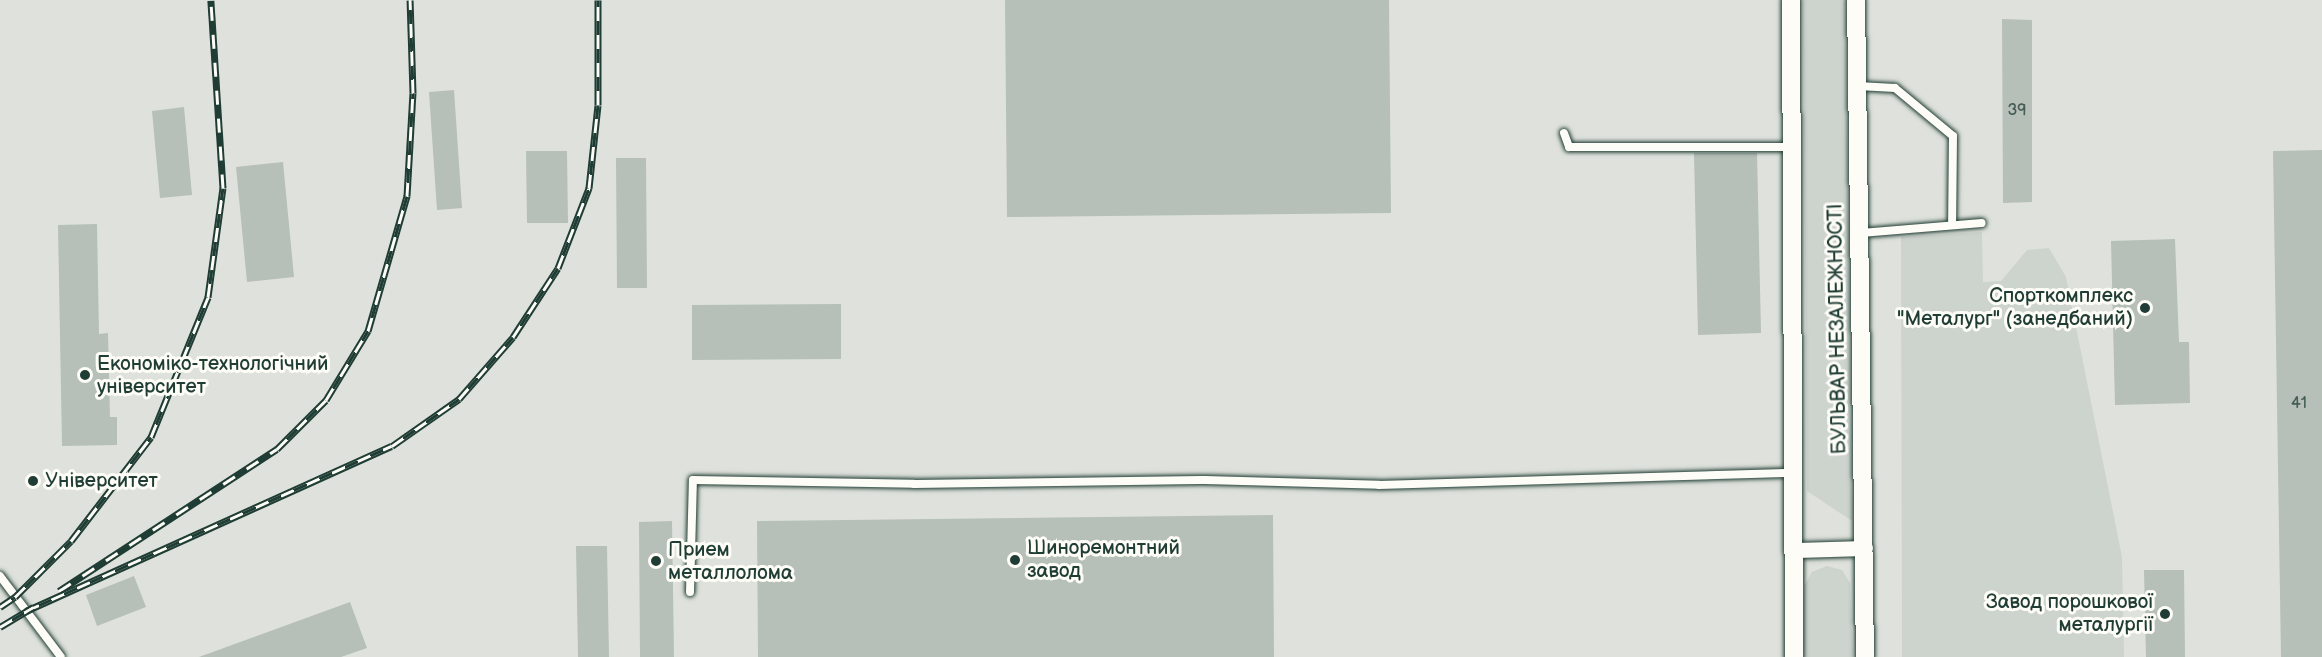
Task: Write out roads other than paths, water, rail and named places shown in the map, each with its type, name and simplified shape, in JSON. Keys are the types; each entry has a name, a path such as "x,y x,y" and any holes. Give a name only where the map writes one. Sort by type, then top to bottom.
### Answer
{"street":[{"path":"1791,0 1796,550 1794,657"},
{"name":"БУЛЬВАР НЕЗАЛЕЖНОСТІ","path":"1856,0 1865,657"},
{"path":"1796,550 1865,548"}],"lane":[{"path":"1856,86 1895,88 1953,135 1952,225"},
{"path":"1564,133 1569,147 1792,147"},
{"path":"1859,233 1982,223"},
{"path":"690,592 693,480 914,484 1206,480 1379,485 1795,473"},
{"path":"0,576 61,657"}],"railway":[{"path":"0,607 15,597 71,541 151,437 208,297 223,188 211,0"},
{"path":"59,591 277,449 326,400 368,331 407,196 413,93 410,0"},
{"path":"26,611 392,446 459,399 513,337 558,268 589,188 598,105 598,0"},
{"path":"0,627 33,607"}],"place":[{"name":"Спорткомплекс \"Металург\" (занедбаний)","path":"2145,308"},
{"name":"Економіко-технологічний університет","path":"85,375"},
{"name":"Університет","path":"33,481"},
{"name":"Шиноремонтний завод","path":"1015,560"},
{"name":"Прием металлолома","path":"656,561"},
{"name":"Завод порошкової металургії","path":"2165,614"}]}
